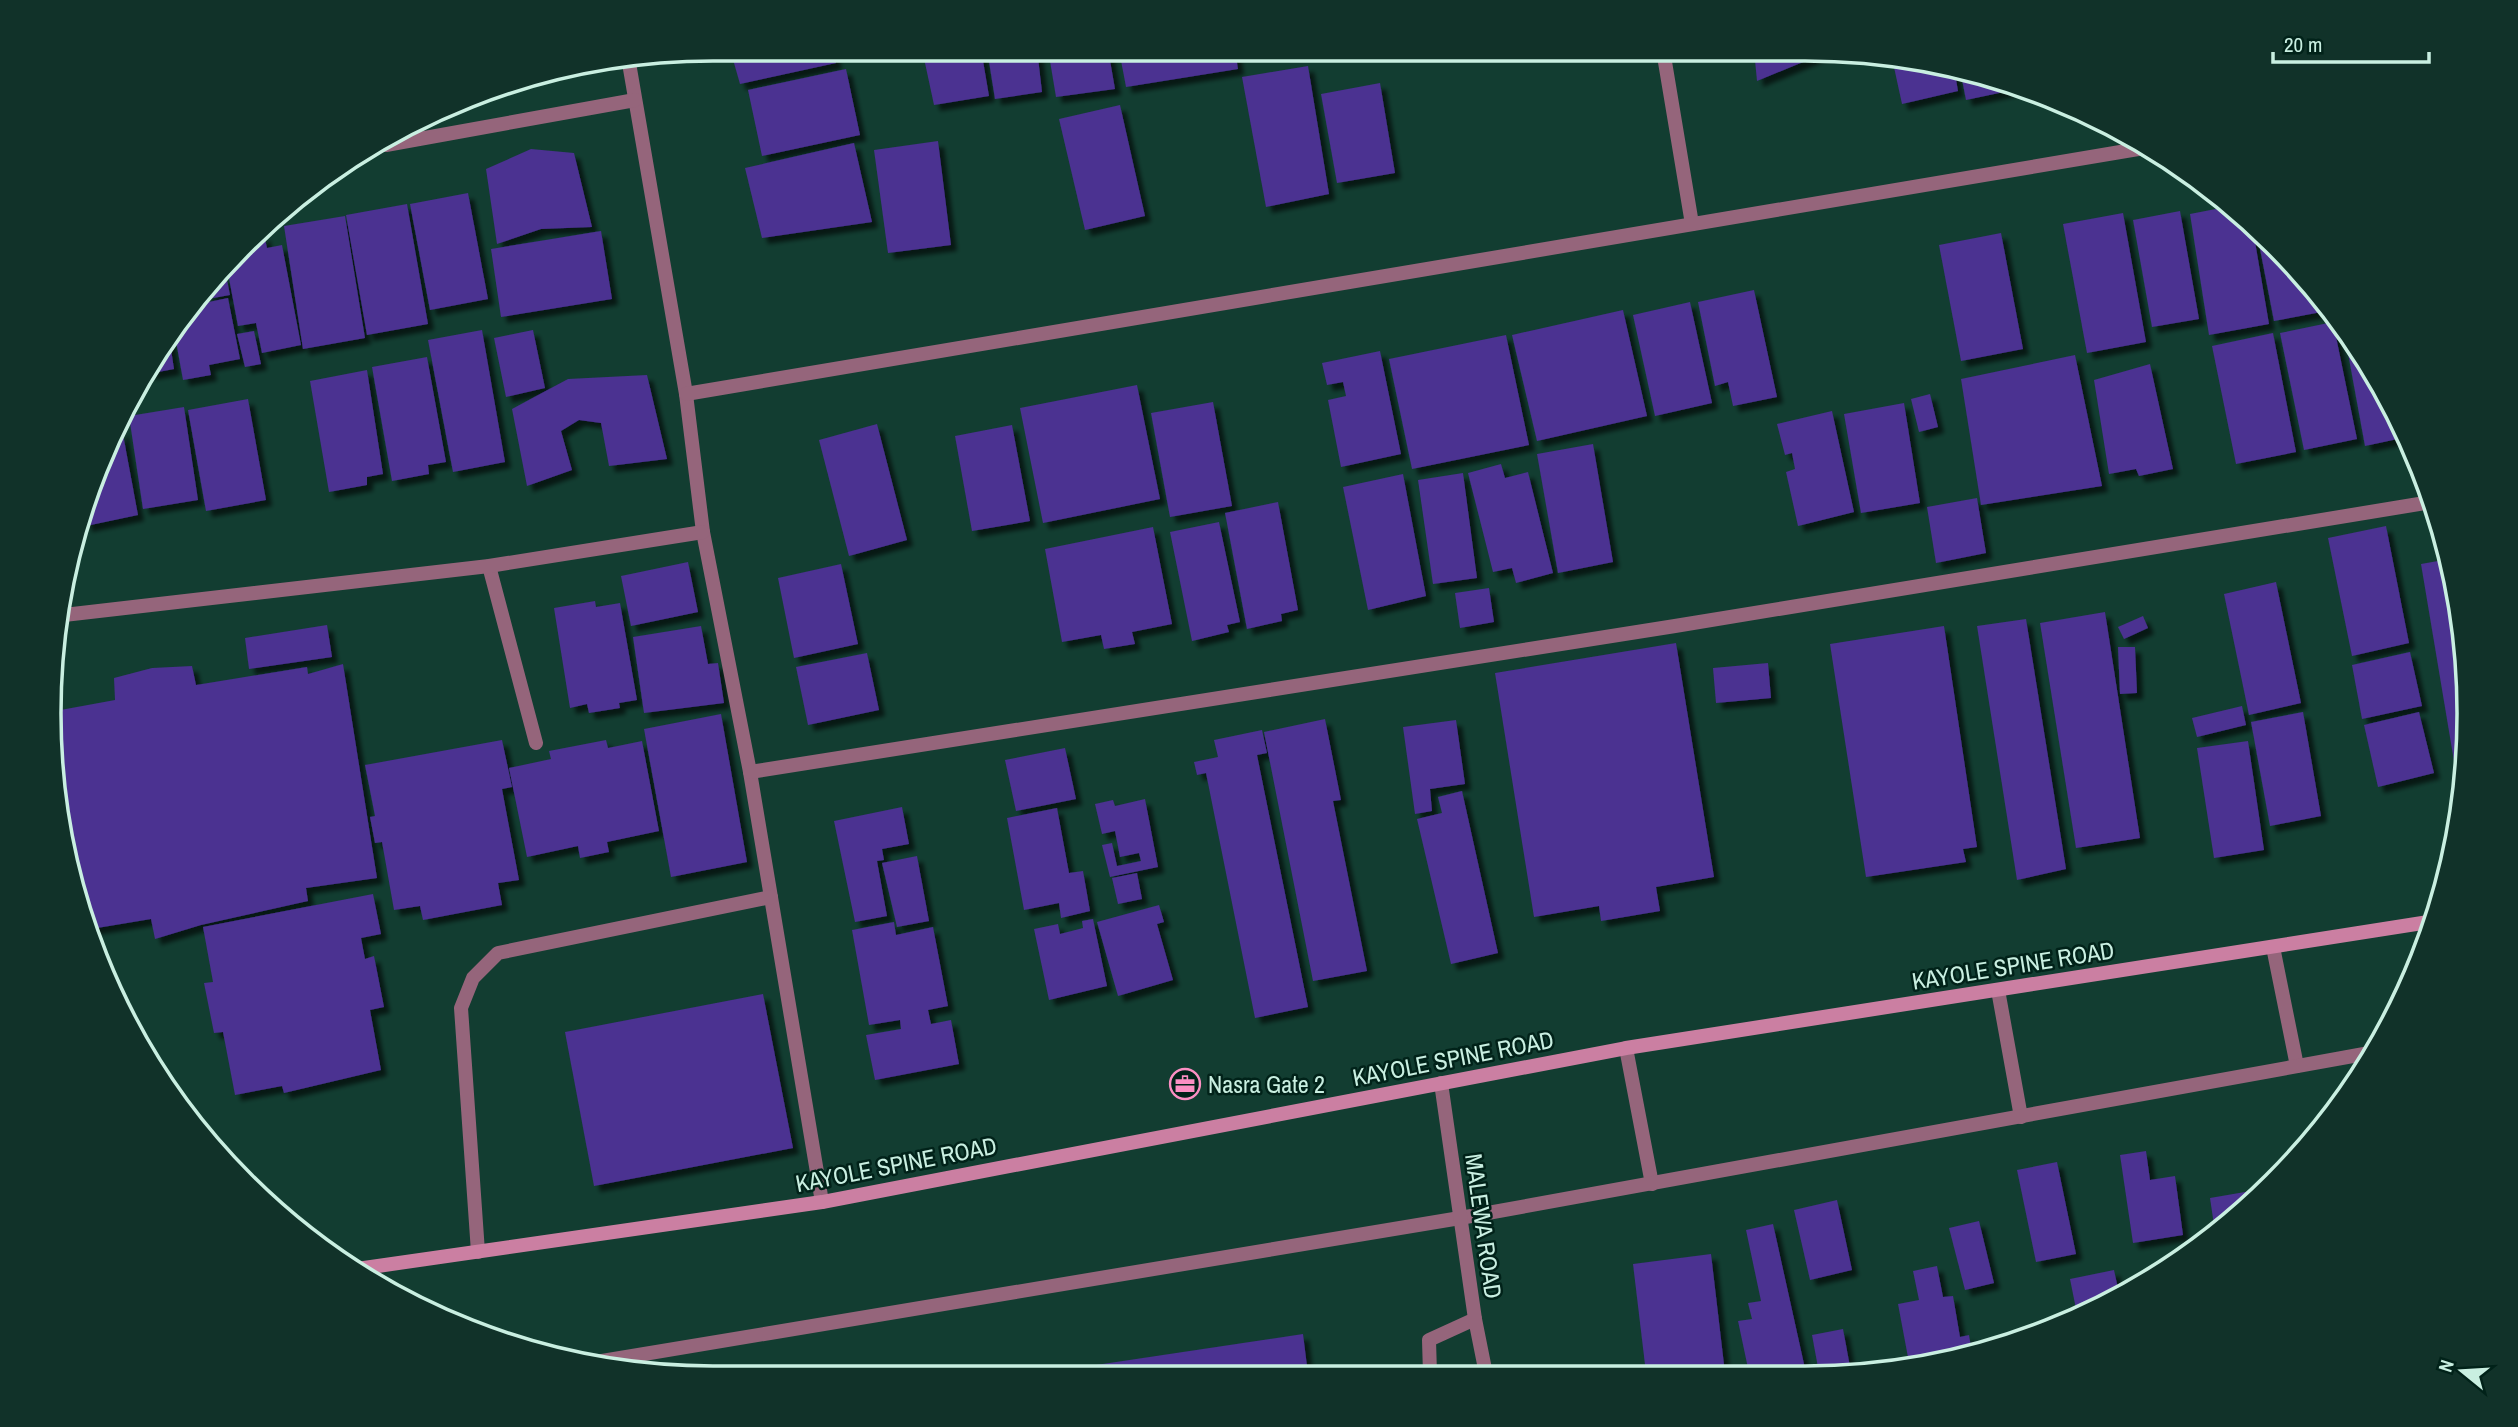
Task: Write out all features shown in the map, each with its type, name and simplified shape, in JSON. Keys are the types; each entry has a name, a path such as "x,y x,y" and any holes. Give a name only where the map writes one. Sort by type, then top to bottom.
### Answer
{"main road":[{"name":"KAYOLE SPINE ROAD","path":"369,1267 822,1202 1626,1048 2422,923"}],"street":[{"path":"1666,61 1692,224"},
{"path":"630,67 686,394 703,532 750,772 822,1202"},
{"path":"399,143 635,100"},
{"path":"686,394 2133,150"},
{"path":"750,772 1675,626 2422,504"},
{"path":"69,614 489,566 703,532"},
{"path":"489,566 536,743"},
{"path":"478,1252 461,1008 473,978 499,953 771,897"},
{"path":"2273,947 2297,1066"},
{"path":"1998,990 2021,1117"},
{"path":"1626,1048 1652,1184"},
{"path":"618,1358 1460,1218 2360,1055"},
{"name":"MALEWA ROAD","path":"1441,1083 1475,1319 1484,1366"},
{"path":"1430,1366 1429,1340 1475,1319"}],"building":[{"path":"733,61 836,63 740,84"},
{"path":"925,61 983,61 989,96 934,105"},
{"path":"989,61 1038,61 1042,92 995,99"},
{"path":"1050,61 1110,61 1115,89 1056,97"},
{"path":"1121,61 1237,61 1238,69 1126,87"},
{"path":"1755,61 1805,61 1757,81"},
{"path":"1308,66 1329,194 1266,207 1242,77"},
{"path":"1894,68 1956,79 1958,91 1902,104"},
{"path":"846,69 860,135 762,156 748,90"},
{"path":"1962,81 2002,92 1966,100"},
{"path":"1380,83 1395,173 1337,183 1321,94"},
{"path":"1120,105 1145,216 1085,230 1059,119"},
{"path":"938,141 951,245 888,253 874,150"},
{"path":"854,143 872,222 762,238 745,168"},
{"path":"531,149 574,153 592,227 541,229 497,244 486,169"},
{"path":"468,193 488,299 430,310 410,204"},
{"path":"407,204 428,324 367,335 346,215"},
{"path":"2217,209 2255,242 2269,324 2209,335 2190,214"},
{"path":"2180,211 2199,319 2152,327 2133,220"},
{"path":"2123,213 2146,342 2087,353 2063,224"},
{"path":"345,216 365,338 303,349 284,226"},
{"path":"601,231 612,299 501,317 491,249"},
{"path":"2001,233 2023,349 1961,361 1939,245"},
{"path":"265,240 267,248 282,245 301,345 262,353 256,323 238,326 229,277"},
{"path":"2259,246 2319,312 2274,321"},
{"path":"227,279 230,295 210,299"},
{"path":"1754,290 1777,397 1733,406 1728,382 1715,386 1698,302"},
{"path":"228,298 240,359 209,365 211,375 183,380 176,343 207,302"},
{"path":"1690,302 1712,403 1655,416 1633,315"},
{"path":"1623,310 1647,416 1537,441 1512,335"},
{"path":"2327,323 2336,335 2357,439 2304,450 2280,333"},
{"path":"482,330 505,462 453,472 428,340"},
{"path":"533,330 545,388 506,397 494,338"},
{"path":"254,331 261,364 245,367 237,334"},
{"path":"2273,333 2296,452 2236,464 2212,346"},
{"path":"1506,335 1529,445 1412,469 1389,359"},
{"path":"171,351 174,369 158,372"},
{"path":"1380,351 1401,454 1341,467 1328,400 1346,396 1343,382 1327,385 1322,363"},
{"path":"2348,352 2396,439 2365,446"},
{"path":"2075,355 2102,486 1981,505 1961,379"},
{"path":"427,357 446,462 428,465 429,474 392,481 372,367"},
{"path":"2150,364 2173,469 2139,476 2136,469 2109,474 2094,380"},
{"path":"367,370 383,474 367,477 367,485 329,492 310,381"},
{"path":"647,375 667,459 609,466 601,423 579,420 561,431 572,470 527,486 512,409 568,379"},
{"path":"1137,385 1160,499 1043,523 1020,408"},
{"path":"1930,394 1938,427 1919,432 1911,399"},
{"path":"248,399 266,500 206,511 188,410"},
{"path":"1213,402 1232,506 1170,517 1151,413"},
{"path":"1904,403 1920,503 1861,513 1844,414"},
{"path":"184,407 198,500 143,509 130,423 134,415"},
{"path":"1832,411 1854,512 1798,526 1786,472 1795,469 1792,453 1785,455 1777,424"},
{"path":"877,424 907,540 849,556 819,440"},
{"path":"1012,425 1030,521 972,531 955,436"},
{"path":"123,437 138,515 89,525"},
{"path":"1593,444 1613,562 1558,573 1537,454"},
{"path":"1501,464 1505,478 1528,472 1553,573 1516,583 1512,568 1493,572 1468,473"},
{"path":"1463,473 1477,578 1433,584 1418,480"},
{"path":"1403,474 1426,596 1368,610 1343,487"},
{"path":"1977,498 1986,553 1936,563 1927,507"},
{"path":"1278,502 1298,610 1281,614 1282,621 1247,629 1225,513"},
{"path":"1219,522 1240,622 1227,625 1229,632 1192,641 1170,532"},
{"path":"2386,526 2409,643 2352,656 2328,538"},
{"path":"1153,527 1172,624 1132,632 1135,644 1104,649 1101,635 1062,642 1045,549"},
{"path":"2438,561 2444,586 2455,671 2457,714 2454,763 2421,564"},
{"path":"688,562 698,612 631,626 621,576"},
{"path":"841,564 858,644 794,658 778,578"},
{"path":"2276,582 2301,703 2249,715 2224,594"},
{"path":"1489,588 1494,622 1460,628 1455,593"},
{"path":"595,601 596,607 620,603 637,700 619,703 620,708 589,713 587,704 570,708 554,608"},
{"path":"2105,612 2140,838 2076,848 2040,623"},
{"path":"2143,616 2148,628 2124,639 2118,627"},
{"path":"2026,619 2066,869 2017,880 1977,626"},
{"path":"327,625 332,657 249,669 245,638"},
{"path":"701,626 708,664 718,663 724,703 644,713 633,637"},
{"path":"1944,626 1977,847 1963,849 1966,862 1866,877 1830,644"},
{"path":"1676,643 1714,877 1656,887 1660,911 1601,921 1599,906 1534,917 1495,673"},
{"path":"2118,647 2135,647 2137,693 2120,694"},
{"path":"2410,652 2422,706 2362,719 2352,665"},
{"path":"867,653 879,710 808,725 796,667"},
{"path":"1768,663 1771,698 1716,703 1713,668"},
{"path":"343,664 377,878 306,888 308,901 201,925 155,939 151,919 98,928 83,882 74,841 67,799 61,710 115,700 114,678 152,668 192,666 196,685 307,667 308,674"},
{"path":"2242,706 2246,725 2197,737 2192,718"},
{"path":"2303,712 2321,816 2270,826 2251,722"},
{"path":"2419,712 2434,773 2378,787 2364,725"},
{"path":"721,714 747,862 671,877 644,729"},
{"path":"1325,719 1341,800 1333,801 1367,971 1313,981 1264,732"},
{"path":"1456,720 1465,784 1430,789 1432,811 1415,814 1403,727"},
{"path":"1262,730 1267,753 1257,755 1308,1007 1255,1018 1206,773 1197,775 1194,762 1218,757 1214,740"},
{"path":"502,740 512,787 502,789 519,880 498,883 502,905 423,920 420,906 394,910 382,842 375,843 370,817 375,816 365,765"},
{"path":"606,740 608,748 642,741 659,831 607,842 609,852 580,858 578,846 527,857 509,768 551,759 549,751"},
{"path":"2248,741 2264,850 2214,858 2197,748"},
{"path":"1065,748 1076,799 1016,811 1005,760"},
{"path":"1462,791 1498,953 1451,964 1417,819 1442,813 1438,797"},
{"path":"1145,799 1158,867 1110,877 1102,845 1112,843 1117,866 1141,861 1139,853 1120,857 1115,831 1102,834 1095,804 1113,800 1115,806"},
{"path":"902,807 909,844 882,849 884,860 877,861 887,916 855,922 834,821"},
{"path":"1057,808 1069,873 1083,871 1090,911 1061,918 1059,903 1024,910 1007,818"},
{"path":"917,856 929,921 897,927 882,863"},
{"path":"1137,873 1142,899 1118,904 1112,878"},
{"path":"373,894 381,934 361,938 365,959 374,956 384,1007 370,1010 381,1070 284,1093 282,1086 235,1095 223,1032 214,1033 204,983 213,982 203,927"},
{"path":"1159,905 1164,922 1157,924 1173,980 1118,996 1097,922"},
{"path":"1093,919 1107,986 1049,1000 1034,929 1058,924 1060,934 1083,928 1082,921"},
{"path":"894,922 896,935 933,927 948,1006 928,1010 931,1024 951,1020 959,1064 875,1080 866,1035 901,1029 900,1020 869,1025 852,930"},
{"path":"763,994 793,1148 594,1186 565,1032"},
{"path":"2146,1151 2150,1180 2175,1176 2183,1235 2133,1243 2120,1155"},
{"path":"2057,1162 2076,1254 2036,1262 2017,1170"},
{"path":"2249,1191 2213,1222 2210,1198"},
{"path":"1837,1200 1852,1270 1810,1280 1794,1210"},
{"path":"1979,1221 1994,1283 1965,1290 1949,1228"},
{"path":"1773,1224 1804,1366 1748,1366 1738,1321 1752,1319 1748,1303 1761,1301 1746,1230"},
{"path":"1711,1254 1724,1366 1645,1366 1633,1264"},
{"path":"1937,1266 1943,1297 1953,1296 1960,1337 1969,1335 1971,1345 1908,1357 1898,1304 1919,1300 1913,1271"},
{"path":"2114,1270 2117,1285 2075,1306 2070,1279"},
{"path":"1843,1329 1849,1364 1818,1365 1812,1335"},
{"path":"1303,1334 1307,1366 1089,1366"}],"place":[{"name":"Nasra Gate 2","path":"1185,1084"}]}
